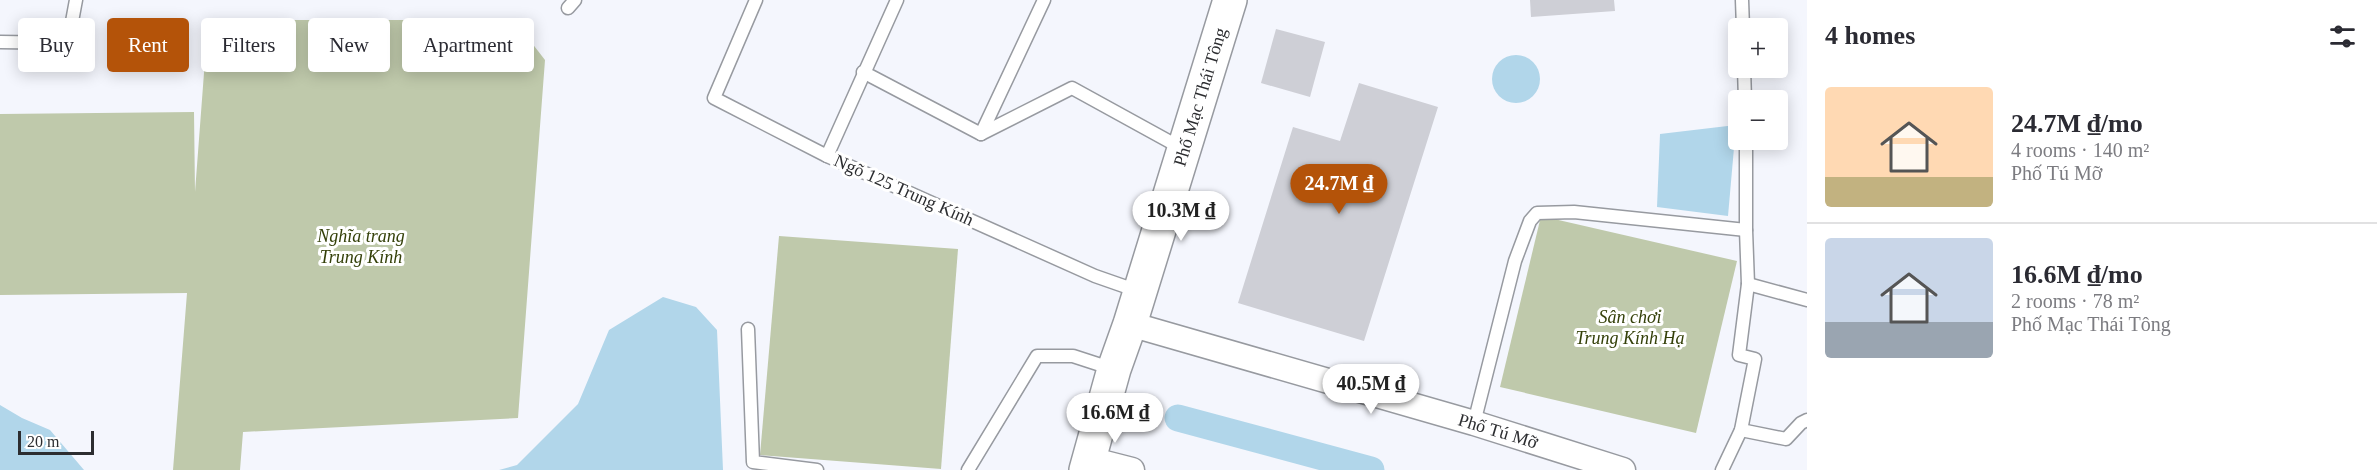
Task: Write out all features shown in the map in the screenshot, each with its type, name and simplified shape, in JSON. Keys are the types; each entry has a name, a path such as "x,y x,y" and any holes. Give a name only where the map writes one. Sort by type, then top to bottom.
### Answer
{"street":[{"name":"Phố Mạc Thái Tông","path":"1087,465 1114,369 1230,0"},
{"name":"Phố Tú Mỡ","path":"1130,324 1474,423 1623,470"},
{"path":"1087,465 1132,470"}],"lane":[{"path":"0,42 68,43 76,0"},
{"path":"756,0 714,98 827,156"},
{"name":"Ngõ 125 Trung Kính","path":"897,0 827,156 1095,276 1139,292"},
{"path":"981,134 1044,0"},
{"path":"1742,0 1743,18"},
{"path":"863,72 981,134"},
{"path":"981,134 1072,88 1184,149"},
{"path":"1722,470 1741,430 1755,359 1739,355 1748,285 1746,150"},
{"path":"1474,423 1515,261 1530,221 1537,213 1574,212 1746,230"},
{"path":"1748,285 1807,300"},
{"path":"748,329 753,462 817,470"},
{"path":"968,470 1037,356 1073,356 1114,369"},
{"path":"1741,430 1786,439 1807,420"}],"green space":[{"name":"Nghĩa trang Trung Kính","path":"296,20 308,20 308,72 390,72 390,20 402,20 402,72 534,72 534,46 545,60 518,418 243,432 240,470 173,470 187,293 0,295 0,114 194,112 195,192 204,72 296,72"},
{"name":"Sân chơi Trung Kính Hạ","path":"1541,216 1737,261 1696,433 1500,387"},
{"path":"779,236 958,249 941,469 760,455"}],"water":[{"path":"1511,55 1521,55 1533,62 1540,74 1540,84 1533,96 1521,103 1511,103 1496,92 1492,84 1492,74 1503,59"},
{"path":"1728,126 1728,150 1734,150 1728,216 1657,207 1660,134"},
{"path":"663,297 696,307 717,330 723,470 499,470 517,465 578,404 609,330"},
{"path":"0,405 50,430 84,470 0,470"}],"building":[{"path":"1530,0 1614,0 1615,11 1531,17"},
{"path":"1276,29 1325,42 1310,97 1261,83"},
{"path":"1359,83 1438,107 1364,341 1238,303 1293,127 1340,141"}],"waterway":[{"path":"1178,418 1371,470"}]}
